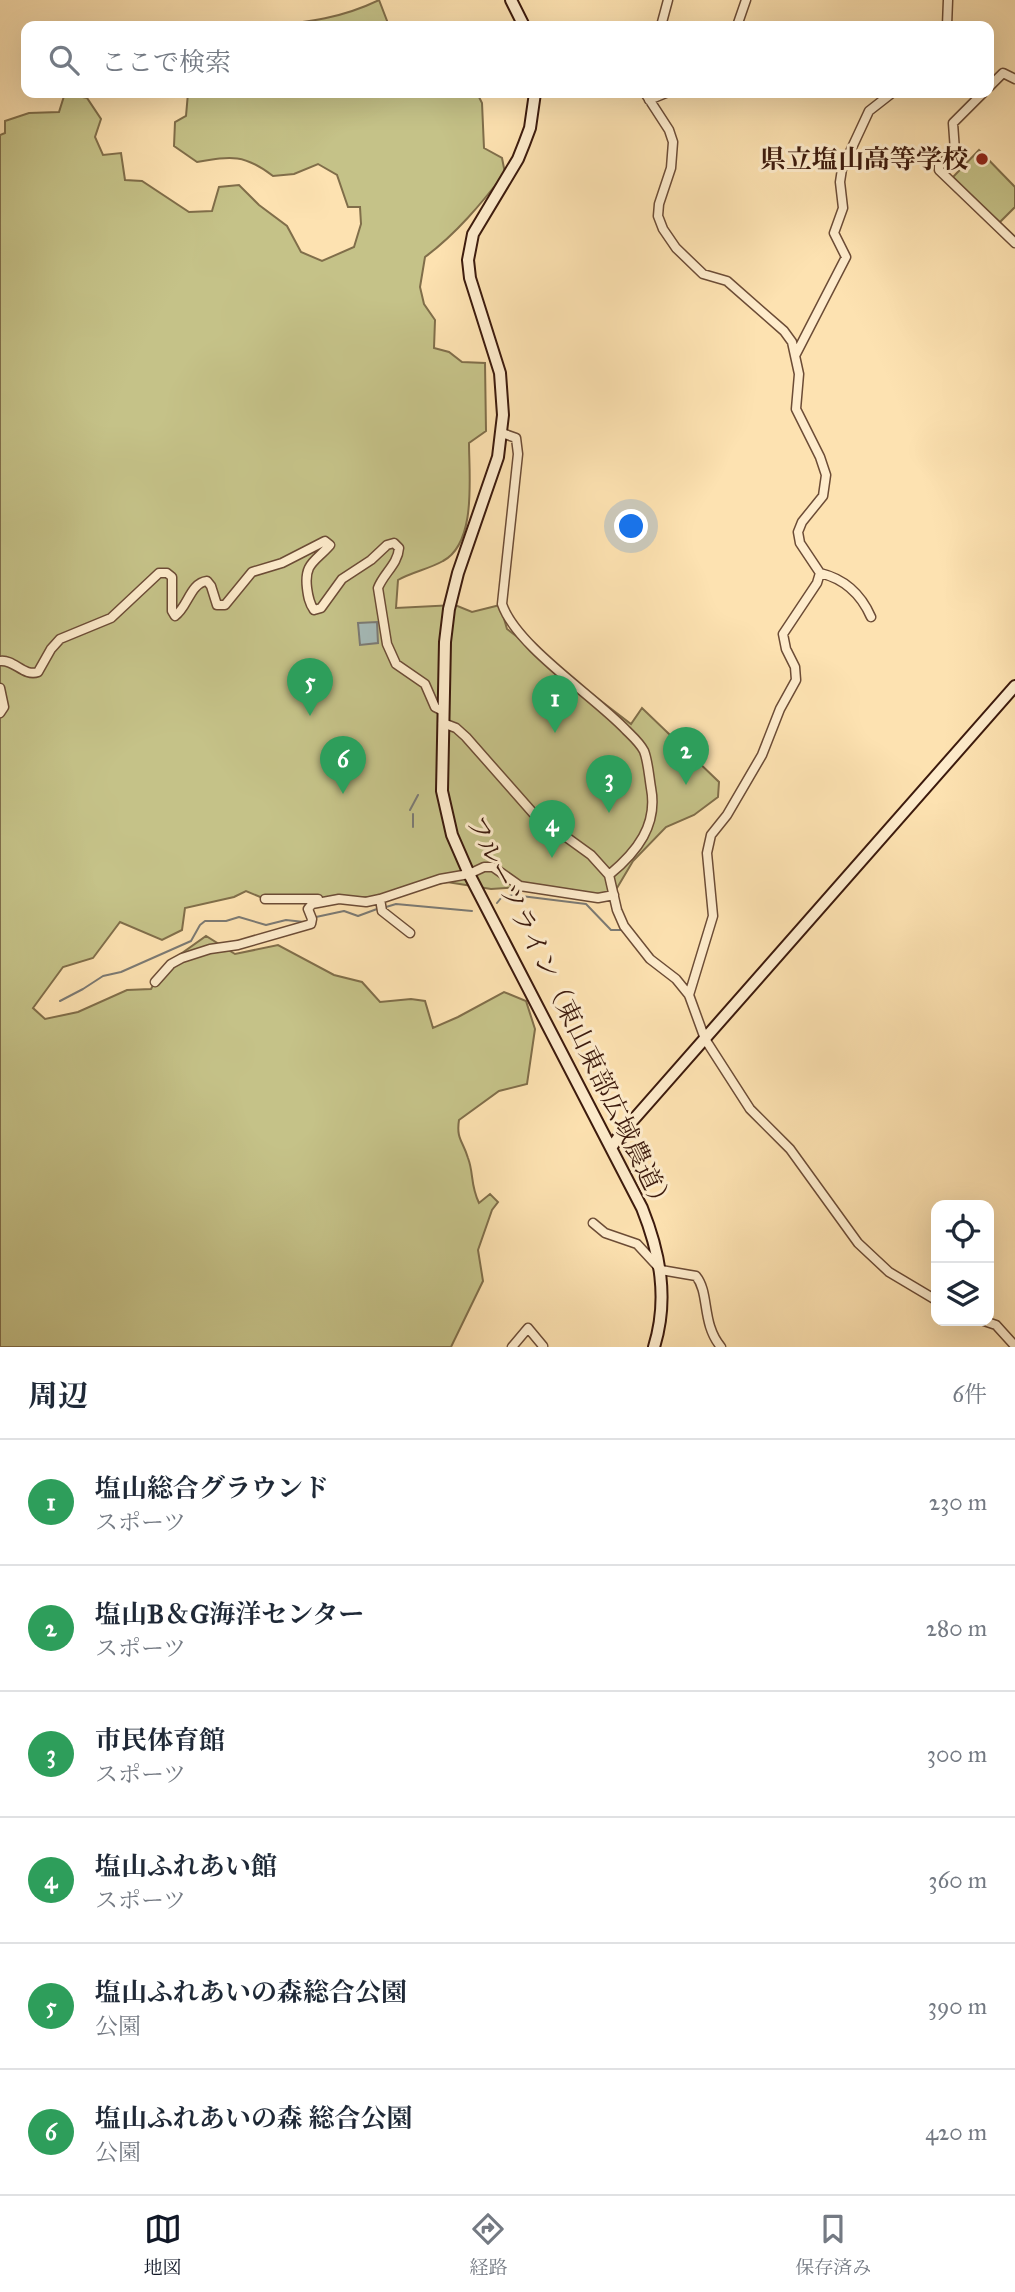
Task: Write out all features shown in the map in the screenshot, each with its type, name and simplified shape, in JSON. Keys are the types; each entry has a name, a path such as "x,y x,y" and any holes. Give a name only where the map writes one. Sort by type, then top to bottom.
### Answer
{"street":[{"path":"512,0 522,21"},
{"path":"662,21 668,0"},
{"path":"739,21 746,0"},
{"path":"947,21 948,0"},
{"path":"994,82 1003,73 1015,79"},
{"name":"フルーツライン（東山東部広域農道）","path":"534,98 530,128 518,159 477,225 469,252 470,278 500,373 503,415 494,470 458,573 449,608 445,642 441,781 443,803 452,835 469,874 642,1208 653,1236 661,1270 662,1309 654,1347"},
{"path":"648,98 669,130 673,142 671,168 659,204 658,216 663,229 676,248 703,274 709,278 727,281 784,331 792,342 799,374 796,409 826,474 823,496 802,522 798,538 820,573 847,584 863,601 871,617"},
{"path":"796,354 846,257 834,233 843,208 840,181 842,169 869,111 886,98"},
{"path":"978,98 953,123 955,151 939,166 939,170 1015,243"},
{"path":"502,433 516,438 518,454 503,597 505,612 550,663 617,721 643,749 653,798 652,820 628,857 609,875"},
{"path":"0,661 7,660 29,673 38,672 60,639 111,618 159,573 167,573 173,579 172,611 175,616 182,611 201,582 207,581 211,586 217,605 225,604 252,572 282,563 325,541 330,545 311,563 305,574 310,605 314,610 321,608 342,579 371,560 387,545 394,543 399,548 398,557 381,580 379,588 387,644 396,664 425,684 435,707 443,711"},
{"path":"689,995 713,916 708,844 711,835 733,805 762,755 780,709 796,680 795,667 786,649 783,634 817,583 820,573"},
{"path":"611,1148 1015,686"},
{"path":"0,688 4,707 0,713"},
{"path":"443,723 456,728 466,737 533,813 591,855 609,875 617,910 633,939 689,995 705,1039 750,1109 790,1149 858,1243 889,1272 931,1297"},
{"path":"265,899 339,899 381,904 440,879 469,874 484,867 493,867 520,886 598,898 614,895"},
{"path":"155,982 181,957 238,945 293,928 303,928 311,924 308,909 312,904 339,899"},
{"path":"381,904 410,933"},
{"path":"593,1223 605,1233 636,1244 661,1270 692,1274 699,1280 707,1323 721,1347"},
{"path":"994,1324 1015,1346"},
{"path":"512,1347 528,1328 542,1346"}],"shaded area":[{"path":"379,0 387,21 308,21 325,18"},
{"path":"63,98 87,98 101,119 95,137 103,155 121,153 125,180 142,181 189,212 212,211 219,187 239,185 259,205 287,226 301,252 322,261 354,247 361,224 360,207 348,207 337,175 318,164 294,174 273,176 254,164 237,158 197,162 174,146 175,122 186,116 188,98 480,98 484,148 502,158 505,173 468,218 425,257 420,287 424,304 435,320 434,348 449,352 462,362 485,363 486,431 469,443 469,507 461,539 454,552 443,561 398,580 396,608 455,605 472,612 500,605 507,629 631,724 642,708 719,782 718,797 694,815 666,827 633,861 617,888 598,897 519,887 491,889 447,882 376,897 265,899 246,891 234,897 185,908 182,930 162,940 120,922 93,958 63,967 33,1008 45,1019 78,1012 127,990 151,989 164,966 206,936 235,954 278,945 334,975 362,982 380,1002 411,999 425,1001 433,1028 504,992 526,1001 535,1029 527,1084 499,1091 459,1120 459,1136 470,1164 479,1203 490,1194 498,1202 492,1210 478,1250 483,1281 451,1347 0,1347 0,135 5,133 5,121 29,113 59,112"},
{"path":"979,150 1015,187 1015,207 999,223 953,177"},
{"path":"377,622 378,643 360,645 358,623"}],"waterway":[{"path":"410,810 418,795"},
{"path":"413,814 413,827"},
{"path":"497,903 501,898 513,895 586,904 611,930 621,930"},
{"path":"386,907 396,904 472,911"},
{"path":"316,917 344,911 358,916 377,909"},
{"path":"60,1001 103,976 121,972 191,941 205,921 226,921 239,917 266,925 286,920 304,922"}],"place":[{"name":"県立塩山高等学校","path":"982,159"},
{"name":"塩山ふれあいの森総合公園","path":"310,716"},
{"name":"塩山総合グラウンド","path":"555,733"},
{"name":"塩山B＆G海洋センター","path":"686,785"},
{"name":"塩山ふれあいの森 総合公園","path":"343,794"},
{"name":"市民体育館","path":"609,813"},
{"name":"塩山ふれあい館","path":"552,858"}]}
